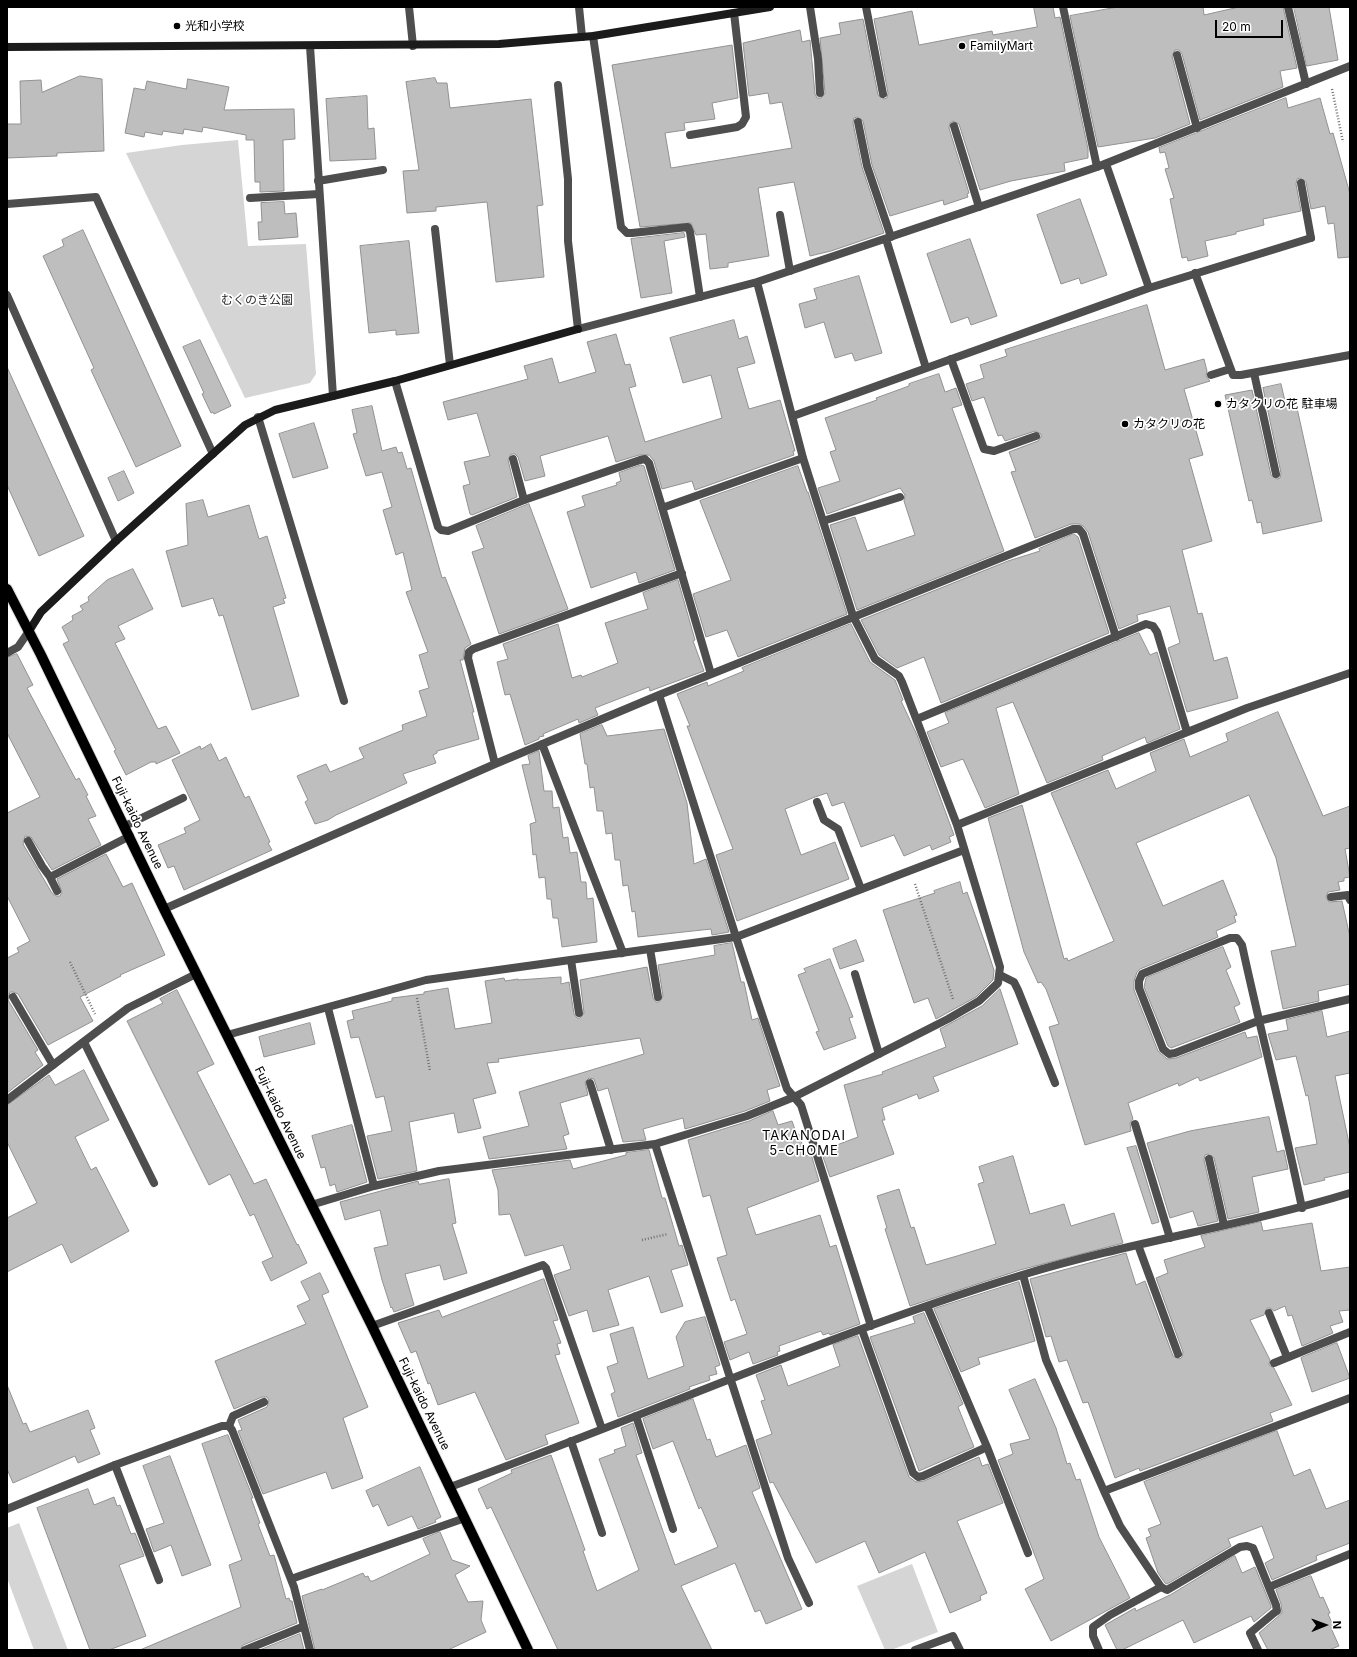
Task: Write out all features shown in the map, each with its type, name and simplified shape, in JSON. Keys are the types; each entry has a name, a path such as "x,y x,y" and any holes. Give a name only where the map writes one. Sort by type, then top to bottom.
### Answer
{"main road":[{"name":"Fuji-kaido Avenue","path":"7,589 30,631 164,909 372,1326 528,1650"}],"street":[{"path":"409,7 413,46"},
{"path":"579,7 582,37"},
{"path":"7,48 413,46 499,44 593,36 770,7"},
{"path":"810,7 818,59 820,93"},
{"path":"866,7 883,94"},
{"path":"1063,7 1097,167"},
{"path":"1288,7 1306,84"},
{"path":"690,135 737,127 742,124 746,117 734,13"},
{"path":"593,36 621,227 627,233 688,227 700,297"},
{"path":"310,46 318,181 334,396"},
{"path":"1176,55 1197,128"},
{"path":"7,653 18,647 30,631 41,612 116,541 245,425 258,417 275,410 395,381 578,329 757,282 1106,164 1350,66"},
{"path":"558,85 568,179 568,242 578,329"},
{"path":"858,122 867,166 926,368"},
{"path":"954,126 980,207"},
{"path":"1106,164 1148,288"},
{"path":"318,181 384,170"},
{"path":"793,416 1148,288 1180,281 1195,273 1311,238 1301,182"},
{"path":"250,198 319,194"},
{"path":"7,204 96,197 213,454"},
{"path":"780,215 790,271"},
{"path":"435,229 450,365"},
{"path":"1195,273 1230,369 1234,375 1254,373 1350,355"},
{"path":"311,1205 374,1186 440,1171 655,1144 747,1116 794,1096 957,1014 979,1001 998,983 1000,967 957,825 917,719 899,676 874,659 853,616 803,458 757,282"},
{"path":"7,295 116,541"},
{"path":"951,359 984,449 994,451 1036,436"},
{"path":"1211,375 1230,369"},
{"path":"1254,373 1276,474"},
{"path":"395,381 438,527 441,530 448,531 524,500 645,459 649,463 711,674"},
{"path":"258,417 344,701"},
{"path":"662,508 803,458"},
{"path":"513,459 524,500"},
{"path":"823,521 900,497"},
{"path":"164,909 495,764 659,695 1073,529 1079,529 1083,534 1116,637"},
{"path":"495,764 468,658 468,652 682,573"},
{"path":"917,719 1146,624 1153,626 1157,632 1187,732"},
{"path":"957,825 1247,708 1350,673"},
{"path":"659,695 736,937 787,1089 801,1105 871,1326"},
{"path":"542,744 623,953"},
{"path":"125,826 183,798"},
{"path":"817,802 824,820 838,829 861,889"},
{"path":"50,877 130,836"},
{"path":"28,841 57,891"},
{"path":"227,1035 415,983 736,937 964,850"},
{"path":"1331,897 1344,894 1348,895 1350,900"},
{"path":"1302,1208 1285,1123 1258,1021 1242,945 1237,938 1230,938 1142,974 1139,981 1139,988 1163,1049 1169,1054 1258,1021 1350,999"},
{"path":"650,949 658,997"},
{"path":"571,960 579,1013"},
{"path":"7,1100 128,1008 196,974"},
{"path":"856,974 879,1054"},
{"path":"1000,975 1014,982 1055,1083"},
{"path":"13,997 53,1065"},
{"path":"328,1008 374,1186"},
{"path":"84,1042 154,1183"},
{"path":"590,1082 610,1150"},
{"path":"1135,1124 1170,1238"},
{"path":"655,1144 788,1558 809,1603"},
{"path":"1209,1159 1224,1225"},
{"path":"450,1487 927,1306 1023,1275 1093,1255 1302,1208 1350,1193"},
{"path":"1138,1245 1178,1354"},
{"path":"372,1326 543,1265 546,1268 602,1429"},
{"path":"1023,1275 1046,1360 1120,1526 1161,1587 1167,1590 1240,1547 1247,1546 1253,1548 1276,1605 1277,1611 1250,1633 1258,1650"},
{"path":"927,1306 987,1447 1028,1552"},
{"path":"1269,1314 1287,1358"},
{"path":"862,1330 913,1473 918,1477 923,1476 987,1447"},
{"path":"1274,1363 1350,1332"},
{"path":"1104,1492 1350,1398"},
{"path":"229,1426 233,1416 264,1402"},
{"path":"636,1416 673,1528"},
{"path":"7,1509 115,1465 222,1426 229,1426"},
{"path":"229,1426 232,1430 291,1579 302,1627 310,1650"},
{"path":"571,1441 602,1532"},
{"path":"115,1465 159,1580"},
{"path":"291,1579 465,1518"},
{"path":"1269,1587 1350,1554"},
{"path":"1099,1650 1093,1636 1093,1627 1110,1615 1161,1587"},
{"path":"244,1650 302,1627"},
{"path":"915,1650 953,1636 960,1650"}],"path":[{"path":"1329,75 1343,142"},
{"path":"911,870 957,1014"},
{"path":"70,962 102,1028"},
{"path":"415,983 430,1071"},
{"path":"642,1240 682,1230"}],"green space":[{"name":"むくのき公園","path":"238,140 248,246 306,244 316,374 310,383 245,398 126,153 182,145"},
{"path":"19,1523 68,1650 34,1650 7,1578 7,1528"},
{"path":"912,1564 938,1632 891,1650 885,1650 857,1586"}],"building":[{"path":"1034,7 1053,7 1055,18 1060,17 1088,149 1088,158 1064,163 1065,171 1011,181 980,190 959,124 953,121 950,123 949,128 969,193 967,194 968,197 944,205 943,200 890,216 872,165 863,121 857,117 854,118 853,123 862,167 884,233 831,251 810,256 794,182 758,188 769,256 728,263 728,267 710,269 706,234 696,235 691,223 640,227 612,65 732,45 738,98 712,103 715,119 684,123 685,130 665,133 671,168 792,148 782,102 770,104 768,93 749,96 743,43 800,30 802,42 810,40 815,94 817,98 821,98 825,93 820,38 841,34 839,23 863,19 878,95 884,99 887,98 888,93 874,19 912,11 919,45 992,31 993,35 1037,27"},
{"path":"1118,7 1203,7 1204,15 1239,7 1283,7 1297,68 1280,71 1283,87 1200,120 1182,54 1179,50 1175,50 1172,56 1190,124 1155,138 1098,147 1070,16"},
{"path":"1294,7 1329,7 1338,60 1307,66"},
{"path":"80,76 102,79 104,151 57,153 57,156 7,158 7,124 21,124 20,81 41,80 42,92"},
{"path":"435,78 437,83 447,83 450,108 531,99 543,205 537,206 544,277 496,282 487,202 436,207 436,211 407,213 403,171 419,170 406,82"},
{"path":"188,79 229,87 224,110 294,109 295,139 283,140 284,191 260,192 260,182 255,182 254,140 246,140 246,135 203,127 202,132 184,129 183,134 163,131 162,135 145,132 144,137 125,133 134,88 145,90 147,81 186,89"},
{"path":"367,96 368,129 374,128 376,159 330,161 326,99"},
{"path":"1286,98 1288,108 1320,98 1330,134 1333,133 1350,194 1350,257 1338,258 1334,223 1328,224 1325,206 1311,209 1306,182 1300,178 1297,179 1296,184 1301,211 1263,219 1264,225 1236,232 1236,234 1205,241 1208,256 1188,261 1187,257 1182,258 1170,199 1174,198 1165,169 1169,168 1165,152 1160,153 1159,148"},
{"path":"1080,199 1107,275 1081,284 1079,278 1061,284 1037,215"},
{"path":"284,202 285,214 296,213 298,237 259,240 258,222 262,222 261,203"},
{"path":"83,230 181,446 136,467 91,370 94,368 43,256 64,246 62,240"},
{"path":"684,233 685,237 664,241 672,293 641,298 631,239"},
{"path":"970,239 997,316 971,325 968,317 951,323 927,254"},
{"path":"409,241 419,333 396,335 396,330 369,333 360,246"},
{"path":"859,276 882,353 855,361 852,353 835,358 824,322 805,328 799,304 817,299 814,289"},
{"path":"1147,305 1165,370 1204,359 1207,371 1206,376 1210,381 1184,389 1203,455 1189,459 1212,541 1182,550 1198,614 1202,613 1214,661 1227,657 1238,698 1187,712 1168,648 1180,643 1170,606 1137,615 1138,621 1119,629 1088,532 1083,526 1079,524 1071,524 1035,538 1011,472 1016,471 1009,452 1038,441 1041,434 1035,431 1005,441 1002,435 998,436 984,397 972,401 966,384 984,378 980,365 1007,356 1005,350"},
{"path":"734,320 739,339 747,336 755,363 737,368 749,409 780,400 795,451 793,451 794,455 695,490 692,481 662,489 654,461 649,455 639,455 616,462 608,436 540,456 545,476 525,481 518,457 515,454 511,454 508,460 517,497 472,515 470,514 463,486 470,484 464,462 490,456 477,413 448,420 443,402 528,379 524,366 552,358 559,383 596,372 587,342 616,334 625,365 630,364 636,386 629,388 645,442 722,418 711,375 683,383 670,338"},
{"path":"200,340 231,406 214,414 213,412 211,413 202,394 204,393 183,347"},
{"path":"7,367 84,536 39,556 7,485"},
{"path":"939,374 945,392 956,388 962,405 952,408 1004,551 857,610 830,525 855,517 867,551 915,535 904,501 905,495 900,488 827,514 818,488 840,481 830,452 836,450 825,418 877,400 876,398 909,386 909,384"},
{"path":"1281,384 1285,401 1295,399 1322,521 1263,534 1261,522 1257,523 1252,500 1249,501 1225,395 1252,390 1271,475 1277,479 1280,478 1281,473 1263,388"},
{"path":"372,406 382,451 396,447 398,453 402,452 407,469 411,468 442,578 445,577 471,644 465,648 463,660 460,660 474,712 472,712 479,739 437,751 437,753 433,755 436,763 403,774 407,783 328,820 315,824 305,802 308,800 297,776 326,764 330,772 364,758 359,748 403,730 402,725 427,716 419,691 429,688 419,655 428,652 406,592 412,590 403,552 396,555 383,510 392,507 382,472 366,476 353,434 357,433 352,410"},
{"path":"314,423 328,468 293,478 279,434"},
{"path":"641,465 644,466 675,570 639,583 636,572 591,588 567,512 585,506 582,496 617,485 616,483 621,481 619,473"},
{"path":"798,466 808,492 847,614 738,657 727,630 706,637 693,594 731,580 700,501"},
{"path":"124,471 134,493 118,501 108,478"},
{"path":"203,500 208,517 249,505 259,539 267,536 286,598 283,599 285,603 273,607 299,696 252,710 223,615 219,616 213,598 182,607 166,551 188,545 186,504"},
{"path":"529,504 568,609 499,634 472,552 484,548 476,526"},
{"path":"1074,534 1078,537 1109,633 941,703 924,657 897,668 879,655 861,620 1008,561 1040,551 1039,549"},
{"path":"133,569 153,609 118,626 125,639 115,643 158,729 166,726 180,753 156,764 156,762 151,762 126,775 114,751 116,750 63,644 69,641 62,627 73,620 72,616 83,610 80,606 89,601 88,597 107,580"},
{"path":"678,580 695,640 693,641 704,671 650,691 649,687 595,708 598,715 579,723 578,719 543,734 544,736 539,737 539,739 525,745 510,694 505,695 497,662 508,659 503,644 558,624 572,678 581,675 582,677 618,663 605,623 648,609 643,593"},
{"path":"851,624 870,662 895,680 903,700 901,701 917,735 954,835 949,837 951,842 932,850 930,845 904,856 894,835 861,847 844,802 832,806 827,793 815,797 785,809 801,855 835,842 849,879 737,921 716,855 733,849 687,726 690,726 677,694 707,682 708,686 744,671 742,668"},
{"path":"1139,633 1150,655 1157,652 1180,729 1147,743 1145,737 1102,756 1103,760 1047,783 1013,702 996,708 1019,794 985,808 963,759 941,767 927,732 949,723 945,713"},
{"path":"17,654 33,685 27,688 76,780 79,778 88,795 86,796 96,816 88,819 101,845 52,870 31,837 25,836 23,844 52,893 56,896 60,896 62,892 57,879 106,854 123,887 132,883 165,955 120,975 121,976 80,997 93,1021 48,1045 18,994 10,992 8,1000 38,1050 35,1052 43,1065 7,1093 7,958 19,952 17,948 30,941 7,896 7,813 40,797 7,733 7,658"},
{"path":"1278,712 1323,816 1350,806 1350,848 1345,849 1350,877 1344,878 1344,881 1338,882 1340,890 1328,892 1326,897 1329,902 1342,901 1350,937 1350,984 1318,991 1319,1001 1283,1009 1271,951 1296,946 1276,858 1249,795 1136,843 1163,906 1223,880 1237,915 1234,916 1236,922 1216,931 1218,937 1140,969 1137,972 1134,981 1134,990 1158,1051 1167,1059 1176,1058 1245,1032 1247,1038 1257,1036 1262,1057 1200,1081 1198,1077 1179,1086 1178,1083 1128,1103 1133,1119 1130,1123 1131,1131 1085,1145 1049,1027 1059,1024 1046,989 1041,982 1038,983 1024,952 988,818 1022,805 1064,959 1067,958 1068,961 1114,941 1051,793 1108,770 1116,789 1156,771 1150,753 1184,739 1190,757 1228,741 1226,734"},
{"path":"602,725 607,736 664,729 687,803 694,864 706,859 729,932 712,935 711,929 638,937 635,911 632,912 628,885 623,886 620,860 615,860 612,833 606,834 603,811 597,811 594,787 590,788 587,764 585,764 580,734"},
{"path":"211,744 219,761 226,757 245,798 249,796 270,842 268,843 272,850 184,890 174,866 168,868 158,845 186,833 184,828 200,820 172,760 200,746 201,749"},
{"path":"539,751 544,791 552,791 553,808 559,807 563,838 568,837 570,853 577,852 581,882 586,882 587,899 593,898 597,942 562,947 558,918 553,918 551,899 547,899 545,877 539,878 536,854 533,855 530,824 536,822 522,765 530,764 528,756"},
{"path":"960,882 963,894 967,892 985,943 994,970 993,980 976,997 936,1019 928,998 914,1003 883,910 935,893 934,891"},
{"path":"856,940 864,961 840,969 833,949"},
{"path":"732,943 741,982 744,982 752,1020 758,1018 780,1086 767,1090 770,1101 745,1111 685,1129 683,1118 643,1129 646,1140 623,1142 608,1088 598,1091 594,1079 589,1078 585,1082 588,1095 560,1103 569,1134 563,1136 567,1149 489,1159 483,1137 529,1126 519,1092 644,1054 640,1038 498,1059 499,1062 487,1063 496,1093 473,1099 481,1128 458,1133 454,1113 409,1122 417,1171 378,1179 367,1136 392,1131 384,1096 376,1098 359,1037 351,1038 347,1021 354,1019 352,1011 392,1001 392,998 424,994 424,992 448,988 455,1029 492,1023 485,981 504,978 505,981 561,977 561,984 569,982 574,1014 577,1018 580,1018 584,1013 580,980 647,967 653,998 656,1002 659,1002 663,996 658,965 715,955 714,946"},
{"path":"1223,947 1231,967 1226,970 1240,1004 1234,1007 1240,1022 1171,1048 1168,1046 1144,987 1146,978"},
{"path":"830,959 853,1017 849,1018 856,1038 824,1050 816,1032 819,1031 798,975 806,972 804,969"},
{"path":"1000,989 1018,1044 933,1077 939,1091 919,1099 917,1094 882,1108 885,1120 882,1120 894,1154 830,1177 821,1151 858,1137 844,1085 883,1074 882,1072 946,1047 940,1029 982,1006"},
{"path":"177,990 214,1064 197,1072 254,1184 266,1179 307,1263 271,1281 262,1262 273,1257 254,1214 250,1216 230,1174 209,1185 127,1021 163,1003 160,999"},
{"path":"1322,1011 1327,1037 1350,1031 1350,1073 1335,1076 1350,1148 1350,1172 1324,1178 1325,1180 1304,1185 1295,1148 1317,1144 1308,1095 1306,1096 1296,1056 1276,1060 1268,1034 1288,1030 1286,1020"},
{"path":"310,1023 315,1044 264,1057 259,1037"},
{"path":"84,1070 109,1120 75,1137 91,1170 96,1167 129,1231 71,1263 62,1244 7,1272 7,1218 37,1203 7,1142 7,1105 49,1075 55,1085"},
{"path":"773,1111 778,1125 792,1121 797,1135 799,1134 806,1156 811,1154 819,1181 747,1208 756,1235 820,1215 830,1247 836,1245 860,1324 830,1335 829,1333 823,1335 821,1331 779,1346 780,1351 777,1352 778,1355 753,1364 749,1352 730,1360 724,1342 747,1334 735,1299 731,1301 717,1258 727,1255 710,1195 703,1197 688,1140 749,1121"},
{"path":"1269,1117 1277,1152 1284,1150 1288,1169 1252,1177 1259,1212 1228,1219 1214,1158 1208,1154 1205,1155 1204,1160 1218,1221 1198,1226 1193,1211 1170,1218 1147,1143 1190,1131"},
{"path":"352,1125 367,1182 337,1192 335,1184 330,1186 325,1167 321,1168 312,1136"},
{"path":"1136,1146 1159,1222 1152,1224 1127,1148"},
{"path":"649,1150 662,1198 665,1198 679,1246 682,1245 688,1265 671,1270 683,1306 661,1313 649,1276 608,1290 619,1325 593,1332 587,1310 569,1316 554,1275 571,1269 563,1245 525,1256 510,1214 499,1215 498,1190 492,1170 570,1160 573,1169 626,1155 626,1153"},
{"path":"1013,1156 1030,1214 1064,1204 1071,1226 1114,1213 1123,1243 1020,1270 910,1306 885,1229 887,1228 877,1196 899,1189 911,1228 914,1227 926,1265 957,1256 996,1244 978,1184 984,1182 979,1167"},
{"path":"449,1179 456,1223 452,1224 467,1273 444,1280 440,1265 405,1274 414,1305 394,1312 392,1307 391,1308 382,1280 374,1248 388,1245 380,1210 345,1220 340,1202 418,1181 419,1184"},
{"path":"1261,1222 1263,1231 1312,1223 1321,1271 1350,1267 1350,1310 1339,1311 1343,1322 1330,1326 1333,1333 1302,1346 1292,1315 1288,1316 1285,1306 1274,1311 1267,1308 1264,1315 1250,1320 1270,1360 1269,1365 1274,1368 1292,1405 1270,1413 1273,1421 1140,1471 1139,1468 1115,1478 1088,1402 1083,1403 1067,1360 1059,1362 1051,1336 1046,1337 1030,1279 1126,1253 1136,1285 1145,1281 1173,1356 1180,1359 1183,1352 1156,1278 1168,1273 1164,1260 1205,1247 1201,1236"},
{"path":"320,1273 329,1292 322,1295 368,1407 343,1418 363,1478 332,1489 326,1472 263,1494 238,1431 242,1430 238,1420 267,1407 269,1400 267,1397 262,1397 234,1409 215,1361 306,1324 297,1306 310,1300 301,1282"},
{"path":"544,1279 558,1320 553,1321 561,1343 557,1344 560,1354 555,1355 579,1423 545,1435 548,1444 506,1460 475,1392 438,1405 430,1383 428,1384 416,1351 411,1353 398,1323 439,1310 442,1317"},
{"path":"1019,1282 1035,1341 978,1358 980,1364 961,1372 934,1309"},
{"path":"924,1313 963,1404 958,1407 974,1447 919,1471 870,1337 915,1323 913,1317"},
{"path":"705,1317 720,1365 715,1367 717,1374 709,1376 710,1380 689,1387 690,1389 618,1417 611,1394 615,1392 607,1367 618,1363 610,1334 633,1327 648,1379 684,1366 676,1337 685,1322"},
{"path":"858,1336 909,1477 916,1482 924,1481 979,1457 982,1466 988,1464 1003,1503 957,1521 987,1593 980,1596 981,1600 950,1613 925,1552 879,1573 865,1541 816,1563 773,1482 770,1483 756,1440 772,1434 761,1401 765,1400 756,1375 781,1365 788,1386 840,1366 833,1345"},
{"path":"1337,1343 1350,1378 1312,1392 1301,1358"},
{"path":"1035,1379 1056,1428 1067,1464 1070,1463 1076,1480 1080,1479 1099,1537 1130,1598 1051,1641 1025,1589 1044,1579 998,1460 1013,1454 1010,1444 1030,1439 1009,1390"},
{"path":"7,1385 23,1424 26,1423 30,1432 88,1410 95,1428 90,1430 100,1454 78,1463 75,1456 13,1483 7,1469"},
{"path":"693,1399 707,1440 710,1439 716,1457 746,1445 760,1488 752,1492 802,1609 766,1624 760,1610 755,1612 735,1563 681,1586 712,1650 558,1650 491,1507 487,1509 478,1489 512,1473 511,1470 551,1455 585,1550 583,1551 597,1591 639,1570 599,1459 615,1453 614,1450 626,1446 621,1428 633,1423 642,1453 636,1455 675,1565 718,1547 701,1507 699,1509 673,1441 653,1449 643,1419"},
{"path":"1277,1431 1294,1476 1310,1469 1326,1509 1350,1500 1350,1543 1316,1556 1317,1560 1272,1580 1265,1563 1274,1558 1262,1526 1228,1539 1231,1546 1167,1584 1165,1583 1158,1573 1146,1538 1151,1536 1148,1529 1161,1524 1144,1482"},
{"path":"228,1435 253,1498 251,1498 260,1523 258,1524 270,1556 274,1555 286,1599 289,1598 290,1601 292,1601 297,1623 243,1645 240,1650 140,1650 241,1607 229,1565 242,1560 202,1444"},
{"path":"170,1456 211,1565 182,1576 171,1545 154,1552 146,1529 164,1523 143,1466"},
{"path":"420,1467 441,1517 435,1520 436,1522 418,1529 412,1516 388,1526 378,1504 373,1507 366,1491"},
{"path":"88,1489 94,1505 114,1497 117,1506 120,1505 131,1534 135,1533 144,1556 119,1565 146,1636 109,1650 90,1650 37,1508"},
{"path":"440,1532 452,1560 470,1566 455,1575 468,1602 483,1601 481,1620 486,1632 448,1650 315,1650 302,1596 322,1590 363,1573 365,1577 368,1576 370,1581 373,1581 430,1554 423,1539"},
{"path":"1235,1556 1242,1573 1255,1567 1271,1606 1271,1608 1254,1622 1251,1616 1194,1643 1183,1620 1122,1650 1117,1650 1105,1625 1135,1608 1136,1611 1170,1595"},
{"path":"1311,1576 1320,1598 1323,1597 1330,1613 1328,1614 1334,1627 1331,1628 1339,1646 1329,1650 1268,1650 1259,1633 1282,1613 1281,1604 1276,1590"},
{"path":"300,1634 304,1650 260,1650"}],"place":[{"name":"光和小学校","path":"177,26"},
{"name":"FamilyMart","path":"962,46"},
{"name":"カタクリの花 駐車場","path":"1218,404"},
{"name":"カタクリの花","path":"1125,424"}],"district":[{"name":"TAKANODAI 5-CHOME","path":"804,1144"}]}
